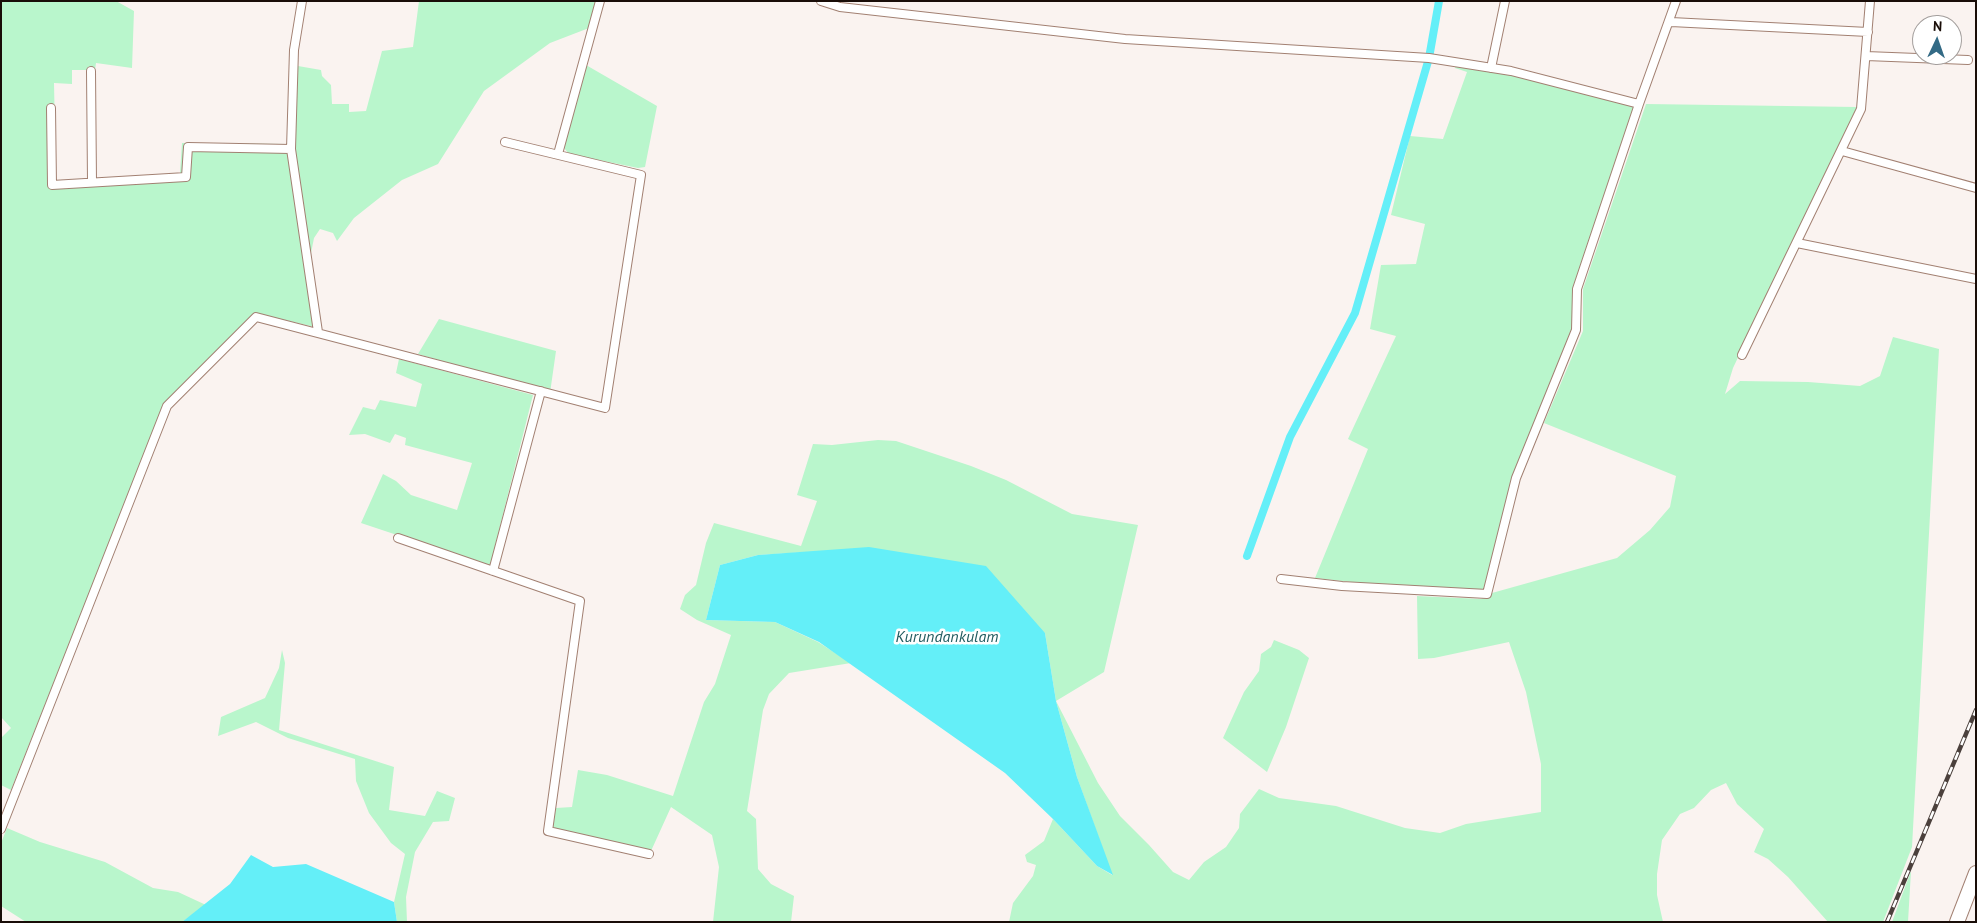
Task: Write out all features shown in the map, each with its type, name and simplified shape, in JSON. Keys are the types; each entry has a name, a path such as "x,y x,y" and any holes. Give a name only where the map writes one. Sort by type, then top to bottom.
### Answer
{"highway":[{"path":"1958,918 1976,873"}],"street":[{"path":"302,1 294,50 291,149 318,332"},
{"path":"558,154 600,1"},
{"path":"821,1 840,7 1126,39 1429,58 1491,68 1638,104"},
{"path":"1491,68 1505,1"},
{"path":"1281,579 1342,586 1487,594 1516,478 1576,330 1577,289 1638,104 1671,22 1676,1"},
{"path":"1742,355 1861,110 1870,1"},
{"path":"1671,22 1868,32"},
{"path":"1866,56 1968,60"},
{"path":"91,71 92,182"},
{"path":"51,108 52,185 186,177 188,147 291,149"},
{"path":"1,829 167,406 256,317 605,408 641,175 505,142"},
{"path":"1842,151 1976,188"},
{"path":"1797,243 1976,279"},
{"path":"493,571 541,391"},
{"path":"398,538 580,601 548,831 649,854"}],"green space":[{"path":"1,1 116,1 134,11 132,68 96,63 95,70 72,70 72,84 54,83 56,181 180,173 182,143 288,144 315,327 255,313 164,404 11,790 1,785 1,738 11,728 1,717"},
{"path":"419,1 596,1 589,28 550,43 484,91 438,164 402,180 354,218 337,241 333,233 320,229 314,238 310,258 295,148 298,66 321,70 322,76 331,85 332,104 349,104 349,112 366,111 382,51 413,47"},
{"path":"1456,63 1511,73 1634,106 1573,288 1572,330 1513,475 1491,569 1483,591 1407,588 1315,578 1368,449 1348,439 1396,336 1370,329 1381,265 1416,264 1425,224 1391,215 1410,136 1443,139 1467,72 1455,68"},
{"path":"586,65 657,106 645,167 638,168 569,154 564,148"},
{"path":"1646,104 1857,107 1733,368 1725,394 1740,381 1808,382 1860,386 1880,376 1893,337 1939,349 1912,847 1883,922 1828,922 1788,877 1768,859 1754,852 1764,829 1737,804 1726,783 1711,790 1694,808 1680,814 1662,840 1657,874 1657,895 1663,922 1009,922 1013,903 1033,876 1036,865 1027,862 1025,855 1044,841 1053,819 1097,866 1112,875 1077,777 1056,701 1098,783 1120,816 1173,872 1189,880 1204,862 1226,847 1239,828 1240,814 1259,789 1279,798 1336,806 1405,828 1440,833 1466,824 1541,812 1541,764 1526,692 1509,642 1434,658 1418,659 1417,596 1481,599 1492,593 1617,558 1650,530 1670,507 1676,476 1544,423 1583,331 1583,289"},
{"path":"439,319 556,351 550,393 418,354"},
{"path":"399,359 533,395 490,566 361,523 383,474 396,481 411,495 457,510 472,463 405,445 406,438 395,434 390,443 365,434 349,435 363,407 375,410 380,400 416,407 422,384 396,373"},
{"path":"878,440 896,441 1006,480 1072,514 1138,525 1104,672 1056,701 1045,633 807,552 758,555 720,565 706,620 775,622 818,642 851,663 789,673 769,694 763,710 747,811 756,819 758,869 771,884 794,896 791,922 713,922 719,867 712,835 671,807 651,851 552,830 556,808 572,807 578,770 607,775 673,796 704,702 715,684 731,635 697,620 680,609 685,595 696,585 706,543 714,523 801,546 817,501 797,495 813,444 832,445"},
{"path":"1274,640 1299,650 1309,658 1286,727 1267,772 1223,738 1244,692 1259,671 1261,654 1271,647"},
{"path":"282,650 285,663 279,730 394,767 389,810 425,816 437,791 455,798 449,821 433,822 415,852 406,897 407,922 397,922 394,902 405,854 391,843 369,813 356,781 355,759 288,738 256,722 218,736 221,717 265,698 279,668"},
{"path":"7,828 40,842 105,862 153,888 178,892 206,905 182,922 26,922 1,906 1,843"},
{"path":"1911,871 1908,922 1892,922"}],"water":[{"name":"Kurundankulam","path":"869,547 986,566 1045,633 1056,701 1077,777 1113,875 1097,866 1053,819 1005,773 819,642 775,622 706,620 720,565 758,555"},
{"path":"251,855 273,867 306,864 394,902 397,922 182,922 230,884"}],"waterway":[{"path":"1247,556 1290,437 1355,313 1429,58 1439,1"}],"railway":[{"path":"1887,922 1976,710"}]}
